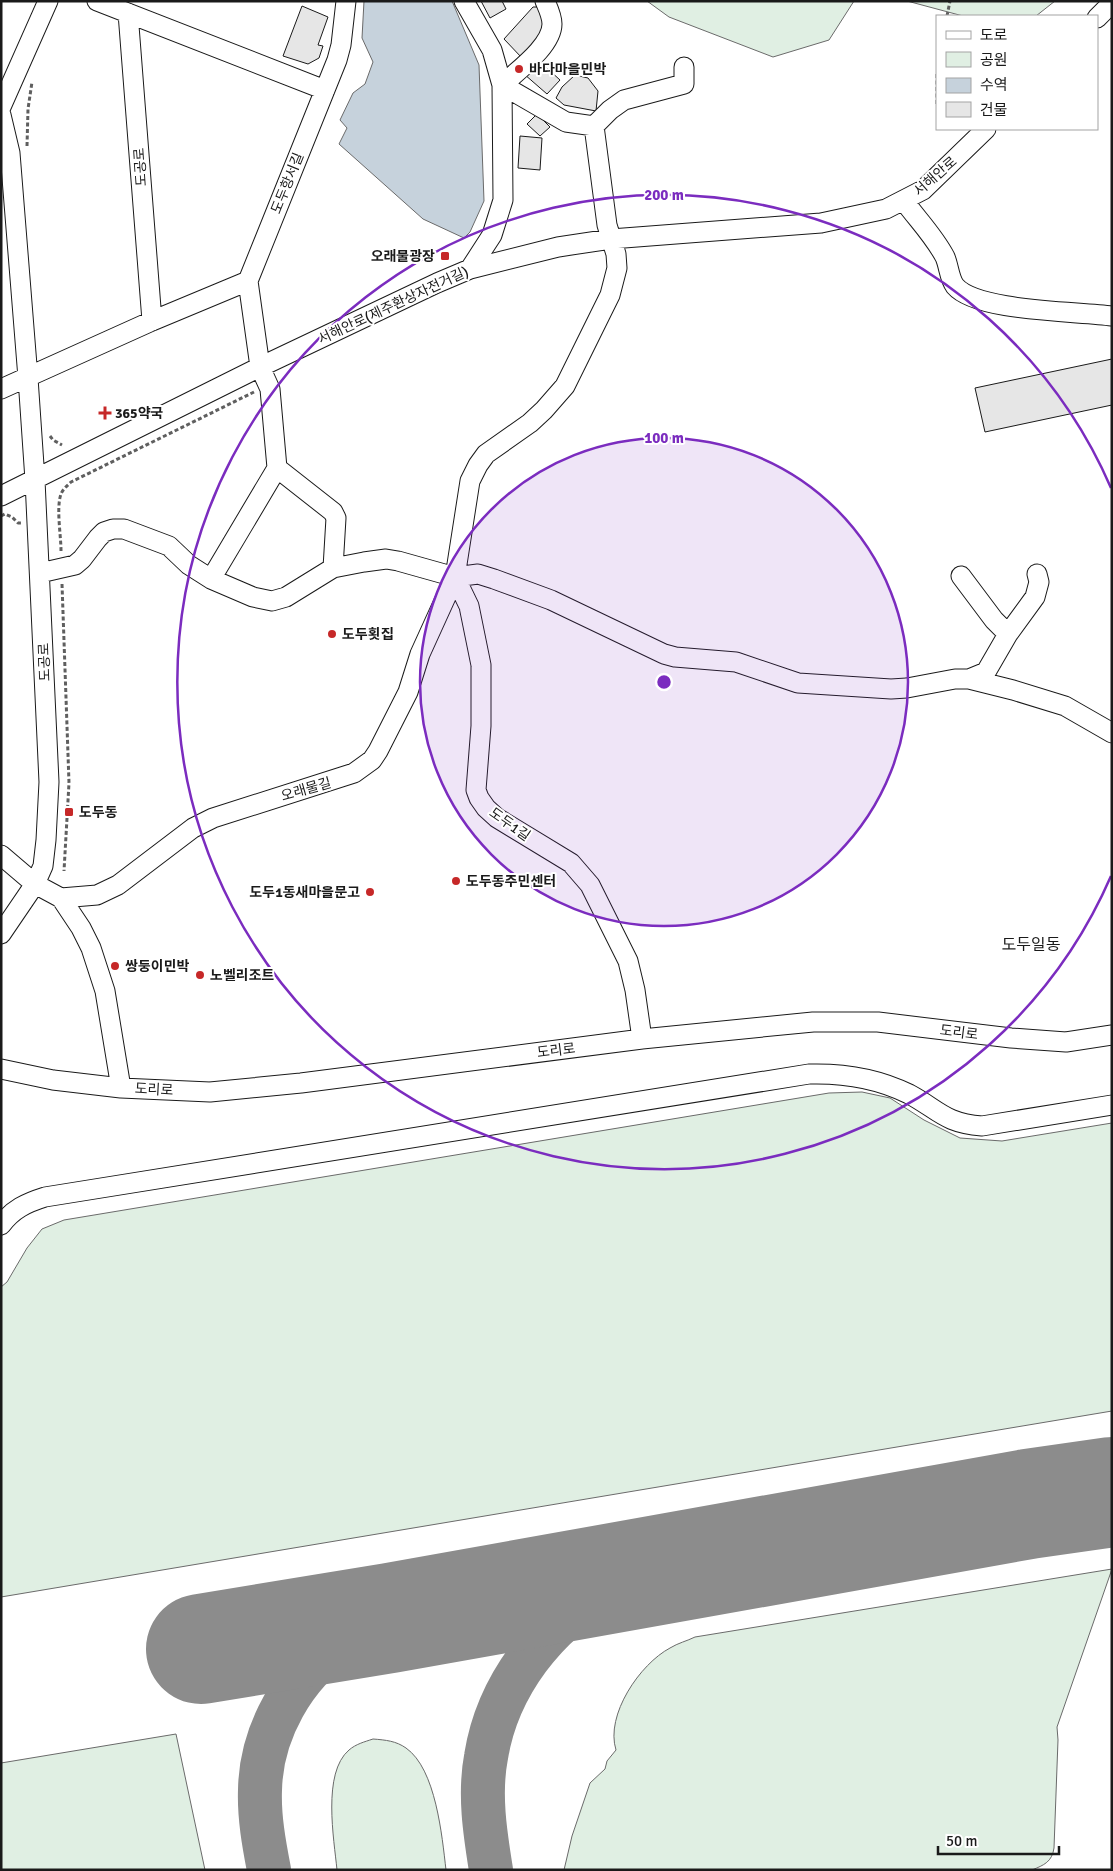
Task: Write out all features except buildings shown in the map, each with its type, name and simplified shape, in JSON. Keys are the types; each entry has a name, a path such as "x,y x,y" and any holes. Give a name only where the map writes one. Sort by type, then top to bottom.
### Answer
{"street":[{"path":"1,107 48,1"},
{"path":"97,1 325,90"},
{"name":"도두항서길","path":"277,468 270,389 260,367 248,281 325,90 341,45 346,1"},
{"path":"464,1 492,50 502,85 503,200 492,234 470,269"},
{"path":"502,85 542,47 550,36 552,23 545,1"},
{"path":"1098,17 1112,3"},
{"name":"도공로","path":"128,14 152,321"},
{"path":"502,85 566,122 594,126 610,110 624,100 684,84 684,67"},
{"name":"도공로","path":"1,115 10,153 28,378 40,573 49,782 46,840 42,866 35,884 1,934"},
{"name":"오래물길","path":"61,898 97,895 118,885 194,828 213,818 338,780 364,768 372,760 401,708 420,654 455,578 470,480 486,454 530,423 556,398 565,386 610,295 617,268 616,254 607,225 594,126"},
{"name":"서해안로","path":"904,201 923,190 985,130"},
{"path":"904,201 916,218 932,235 946,258 954,284 971,297 1019,307 1112,316"},
{"name":"서해안로(제주환상자전거길)","path":"1,496 260,367 470,269 558,246 611,239 820,223 879,211 904,201"},
{"path":"1,389 152,321 248,281"},
{"path":"211,579 277,468 333,512 336,518 333,568"},
{"path":"40,573 75,565 104,532 113,529 124,529 169,546 189,565 211,579 253,597 272,601 286,597 333,568 386,559 455,578 478,574 494,579 551,600 664,654 675,657 736,662 798,684 891,689 955,679 969,679 1065,706 1112,733"},
{"path":"969,679 986,672 1008,634 1035,597 1039,582 1037,574"},
{"path":"961,576 994,620 1008,634"},
{"name":"도두1길","path":"455,578 469,606 481,665 481,726 476,781 479,798 497,818 571,863 590,885 628,961 636,990 642,1039"},
{"path":"1,855 35,884 61,898 81,928 99,969 105,991 121,1088"},
{"name":"도리로","path":"1,1069 53,1080 121,1088 210,1092 301,1083 642,1039 823,1022 878,1022 1011,1038 1066,1042 1112,1035"},
{"path":"1,1225 20,1206 45,1197 809,1074 851,1075 896,1088 912,1095 946,1118 964,1125 982,1126 1112,1105"}],"path":[{"path":"948,15 950,1"},
{"path":"27,148 28,109 34,76"},
{"path":"64,871 69,783 59,505 61,494 71,482 257,390"},
{"path":"1,516 5,514 12,517 18,523"}],"green space":[{"path":"647,1 854,1 829,40 773,57 669,17"},
{"path":"907,1 1055,1 1037,15 959,15"},
{"path":"862,1092 890,1098 924,1120 960,1138 1002,1141 1112,1123 1112,1411 1,1597 1,1287 7,1282 27,1248 42,1229 64,1220 829,1093"},
{"path":"1112,1569 1057,1727 1054,1848 1051,1857 1044,1865 1032,1870 564,1870 572,1836 590,1783 605,1769 607,1761 616,1750 614,1736 620,1707 637,1678 647,1666 673,1646 695,1637"},
{"path":"176,1734 205,1870 1,1870 1,1763"},
{"path":"373,1739 391,1741 406,1748 416,1758 424,1771 436,1804 446,1870 337,1870 332,1824 335,1774 341,1760 349,1750"}],"water":[{"path":"364,1 452,1 479,65 484,201 470,232 464,238 423,219 339,144 347,128 340,120 353,93 365,84 373,62 362,38"}],"taxiway":[{"path":"491,1870 484,1814 484,1771 492,1731 501,1706 513,1682 528,1659 546,1638 565,1619 587,1603 619,1585 685,1564"},
{"path":"269,1870 261,1820 260,1790 266,1747 283,1706 309,1670 325,1655 354,1635 390,1618"}],"runway":[{"path":"201,1649 390,1618 1028,1504 1112,1492"}],"place":[{"name":"바다마을민박","path":"519,69"},
{"name":"오래물광장","path":"445,256"},
{"name":"365약국","path":"105,413"},
{"name":"도두횟집","path":"332,634"},
{"name":"도두동","path":"69,812"},
{"name":"도두동주민센터","path":"456,881"},
{"name":"도두1동새마을문고","path":"370,892"},
{"name":"쌍둥이민박","path":"115,966"},
{"name":"노벨리조트","path":"200,975"}],"district":[{"name":"도두일동","path":"1031,944"}]}
